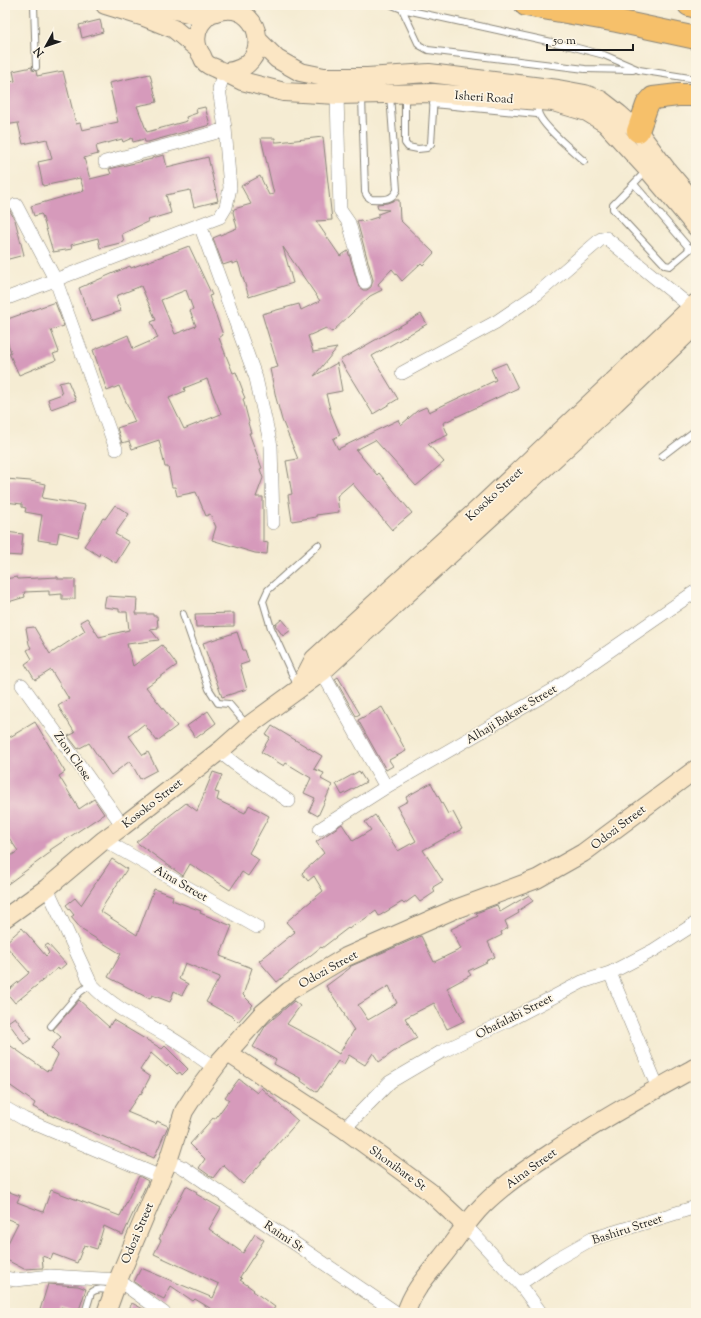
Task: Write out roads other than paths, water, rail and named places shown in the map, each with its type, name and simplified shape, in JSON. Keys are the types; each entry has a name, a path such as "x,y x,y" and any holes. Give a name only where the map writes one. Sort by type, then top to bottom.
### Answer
{"highway":[{"path":"526,5 617,21 696,38"},
{"path":"689,5 696,7"},
{"path":"638,131 647,105 654,98 678,94 696,95"}],"main road":[{"name":"Isheri Road","path":"105,5 144,17 174,29 197,48 207,64 242,81 284,92 337,95 397,94 433,99 538,107 553,102 587,112 605,123 648,170 696,227"},
{"name":"Isheri Road","path":"152,5 188,13 225,10 246,12 256,28 258,40 277,59 300,72 324,77 367,77 430,73 558,88 585,94 601,100 638,131 667,170 696,204"},
{"path":"197,48 196,36 200,24 213,11"},
{"path":"224,72 237,71 248,64 256,53 258,40"},
{"name":"Kosoko Street","path":"5,918 47,888 104,840 222,749 248,726 322,672 610,397 694,305"},
{"name":"Kosoko Street","path":"299,689 314,659 476,511 696,325"},
{"name":"Odozi Street","path":"106,1313 164,1169 184,1111 194,1094 263,1013 289,991 346,957 453,910 537,879 583,853 696,769"},
{"name":"Shonibare St","path":"228,1053 344,1129 430,1192 464,1225"},
{"name":"Aina Street","path":"406,1313 413,1295 446,1252 464,1225 483,1205 519,1174 611,1114 696,1067"}],"street":[{"path":"5,299 220,217 226,207 230,188 225,128 219,89 224,72"},
{"path":"337,95 340,210 349,223 365,282"},
{"path":"105,162 214,133 225,128"},
{"path":"16,205 56,280 116,448"},
{"path":"200,225 256,378 271,446 273,523"},
{"path":"402,373 496,322 536,294 601,239 606,238 694,305"},
{"name":"Alhaji Bakare Street","path":"320,829 386,787 552,690 696,591"},
{"path":"322,672 386,787"},
{"name":"Zion Close","path":"22,685 123,826"},
{"path":"222,749 225,756 235,764 289,801"},
{"name":"Aina Street","path":"104,840 258,927"},
{"path":"47,888 91,984 103,997 123,1011 172,1038 215,1068"},
{"name":"Obafalabi Street","path":"344,1129 390,1082 396,1078 441,1052 509,1020 582,982 610,973 654,950 696,924"},
{"path":"610,973 658,1088"},
{"name":"Raimi St","path":"5,1108 24,1119 164,1169 184,1168 397,1313"},
{"name":"Bashiru Street","path":"520,1284 553,1261 592,1239 696,1207"},
{"name":"Shonibare St","path":"464,1225 520,1284 541,1313"},
{"path":"5,1278 16,1280 50,1276 116,1286 164,1313"}],"lane":[{"path":"34,5 36,67"},
{"path":"392,5 402,9 570,46 604,56 639,70"},
{"path":"402,9 419,45 428,50 585,69 639,70 696,79"},
{"path":"362,95 365,192 371,199 391,198 397,190 397,94"},
{"path":"397,94 405,143 408,148 427,148 430,144 433,99"},
{"path":"538,107 546,126 584,161"},
{"path":"648,170 613,205 613,209 665,265 670,266 696,244"},
{"path":"634,184 690,249"},
{"path":"662,456 696,430"},
{"path":"299,689 271,628 263,601 268,590 318,545"},
{"path":"183,614 209,689 218,703 229,704 248,726"},
{"path":"51,1026 80,992 91,984"},
{"path":"85,1313 93,1291 96,1289 116,1286"}]}
